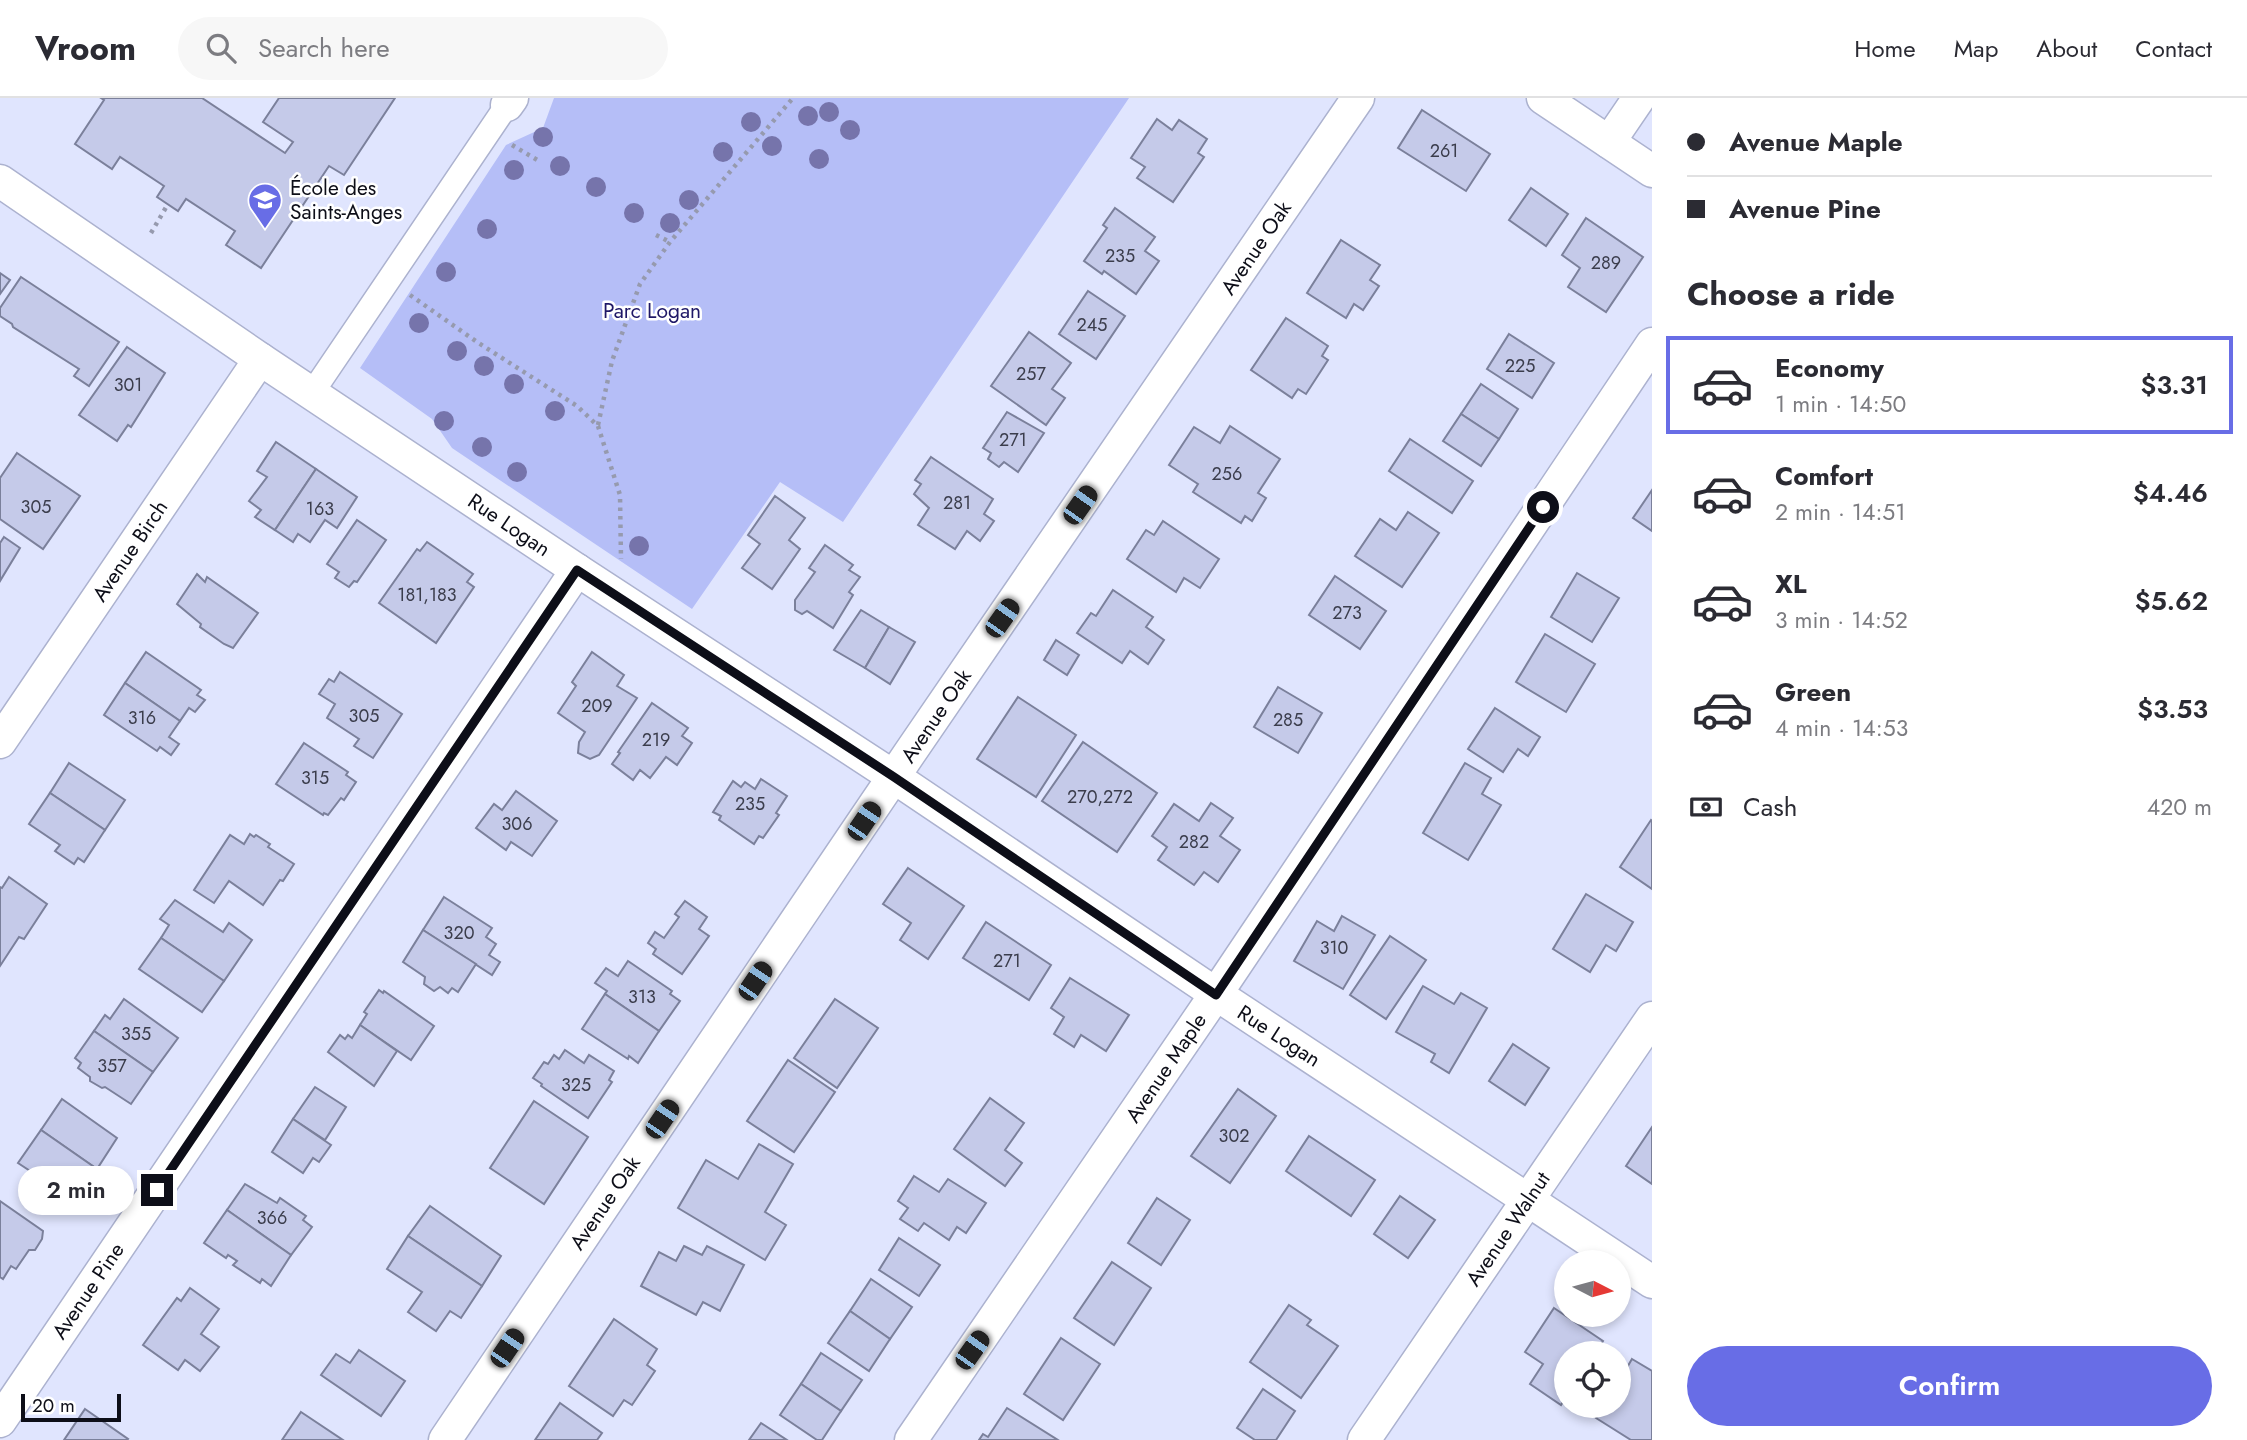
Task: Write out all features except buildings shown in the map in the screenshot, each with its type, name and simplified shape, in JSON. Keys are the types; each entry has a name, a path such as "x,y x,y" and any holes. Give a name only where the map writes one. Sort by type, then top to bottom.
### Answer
{"street":[{"name":"Avenue Oak","path":"445,1440 1358,98"},
{"path":"1543,98 1652,171"},
{"path":"1609,142 1639,98"},
{"path":"312,393 510,102"},
{"name":"Rue Logan","path":"0,181 260,359 1652,1282"},
{"name":"Avenue Maple","path":"911,1440 1216,995 1652,344"},
{"name":"Avenue Birch","path":"0,742 260,359"},
{"name":"Avenue Pine","path":"0,1421 577,570"},
{"name":"Avenue Walnut","path":"1364,1440 1652,1018"}],"path":[{"path":"598,426 612,362 640,284 670,242 793,98"},
{"path":"503,139 539,161"},
{"path":"151,233 168,204"},
{"path":"656,235 670,242"},
{"path":"390,280 477,342 577,406 598,426 620,495 621,566"}],"green space":[{"name":"Parc Logan","path":"554,98 1129,98 843,522 780,482 692,609 452,448 432,419 360,368 506,145 543,128"}],"place":[{"name":"École des Saints-Anges","path":"265,230"}],"route":[{"path":"157,1190 577,570 894,777 1216,995 1543,507"}]}
